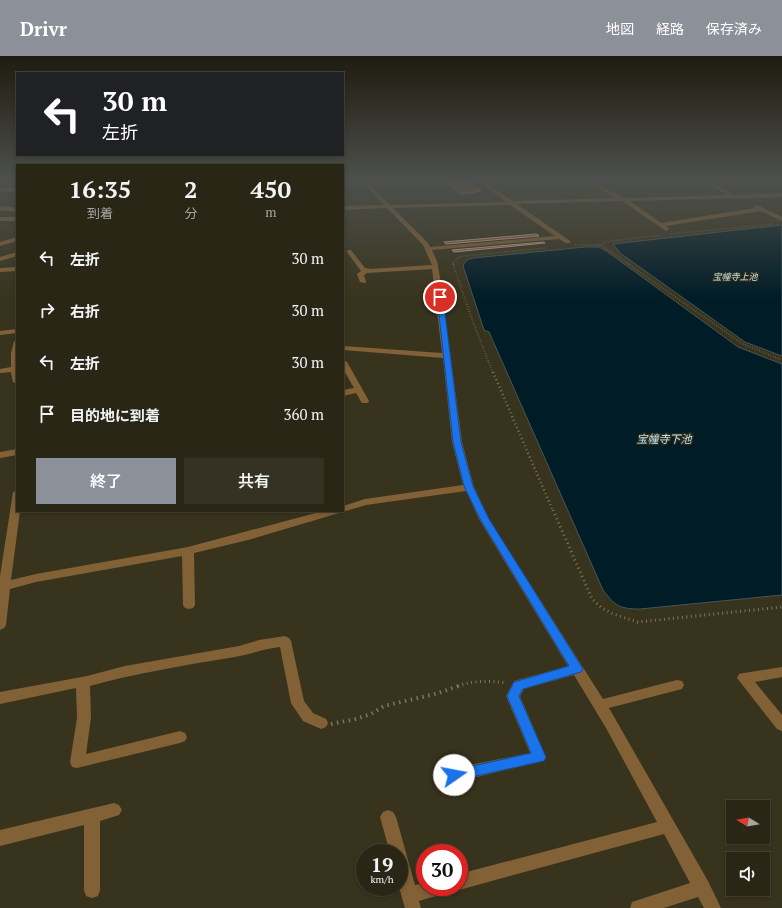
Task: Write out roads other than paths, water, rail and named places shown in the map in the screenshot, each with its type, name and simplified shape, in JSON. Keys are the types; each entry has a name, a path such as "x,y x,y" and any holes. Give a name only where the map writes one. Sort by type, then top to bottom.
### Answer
{"street":[{"path":"402,220 420,237 428,248 435,267 457,442 469,486 484,519 600,705 713,908"},
{"path":"535,220 570,244"},
{"path":"653,220 669,231"},
{"path":"662,225 693,220"},
{"path":"428,248 560,237"},
{"path":"0,244 16,238"},
{"path":"349,252 363,270 397,270 435,267"},
{"path":"0,259 16,254"},
{"path":"0,270 16,269"},
{"path":"363,282 360,274 367,270"},
{"path":"0,333 16,331"},
{"path":"16,347 14,355 14,369 16,378"},
{"path":"344,348 447,356"},
{"path":"344,364 365,401"},
{"path":"0,370 14,369"},
{"path":"344,393 359,390"},
{"path":"0,455 16,452"},
{"path":"344,509 365,502 469,486"},
{"path":"0,625 2,587 9,557 16,502"},
{"path":"2,587 36,578 188,551 332,512"},
{"path":"188,551 189,605"},
{"path":"0,698 83,682 125,670 239,651 259,645 285,641 298,703 308,718 321,723"},
{"path":"459,789 452,769 539,757 513,696 518,685 577,669"},
{"path":"782,672 744,678 782,725"},
{"path":"83,682 84,718 77,762 180,737"},
{"path":"600,705 677,685"},
{"path":"0,838 114,810"},
{"path":"92,815 92,890"},
{"path":"388,817 396,844"},
{"path":"468,880 668,826"},
{"path":"638,908 702,887"},
{"path":"408,891 411,902 423,896"}],"water":[{"name":"宝幢寺上池","path":"782,225 782,356 745,342 620,253 613,244"},
{"name":"宝幢寺下池","path":"585,247 599,247 605,250 738,347 782,364 782,595 633,609 618,606 603,590 489,332 484,330 463,266 467,260 474,258"}]}
